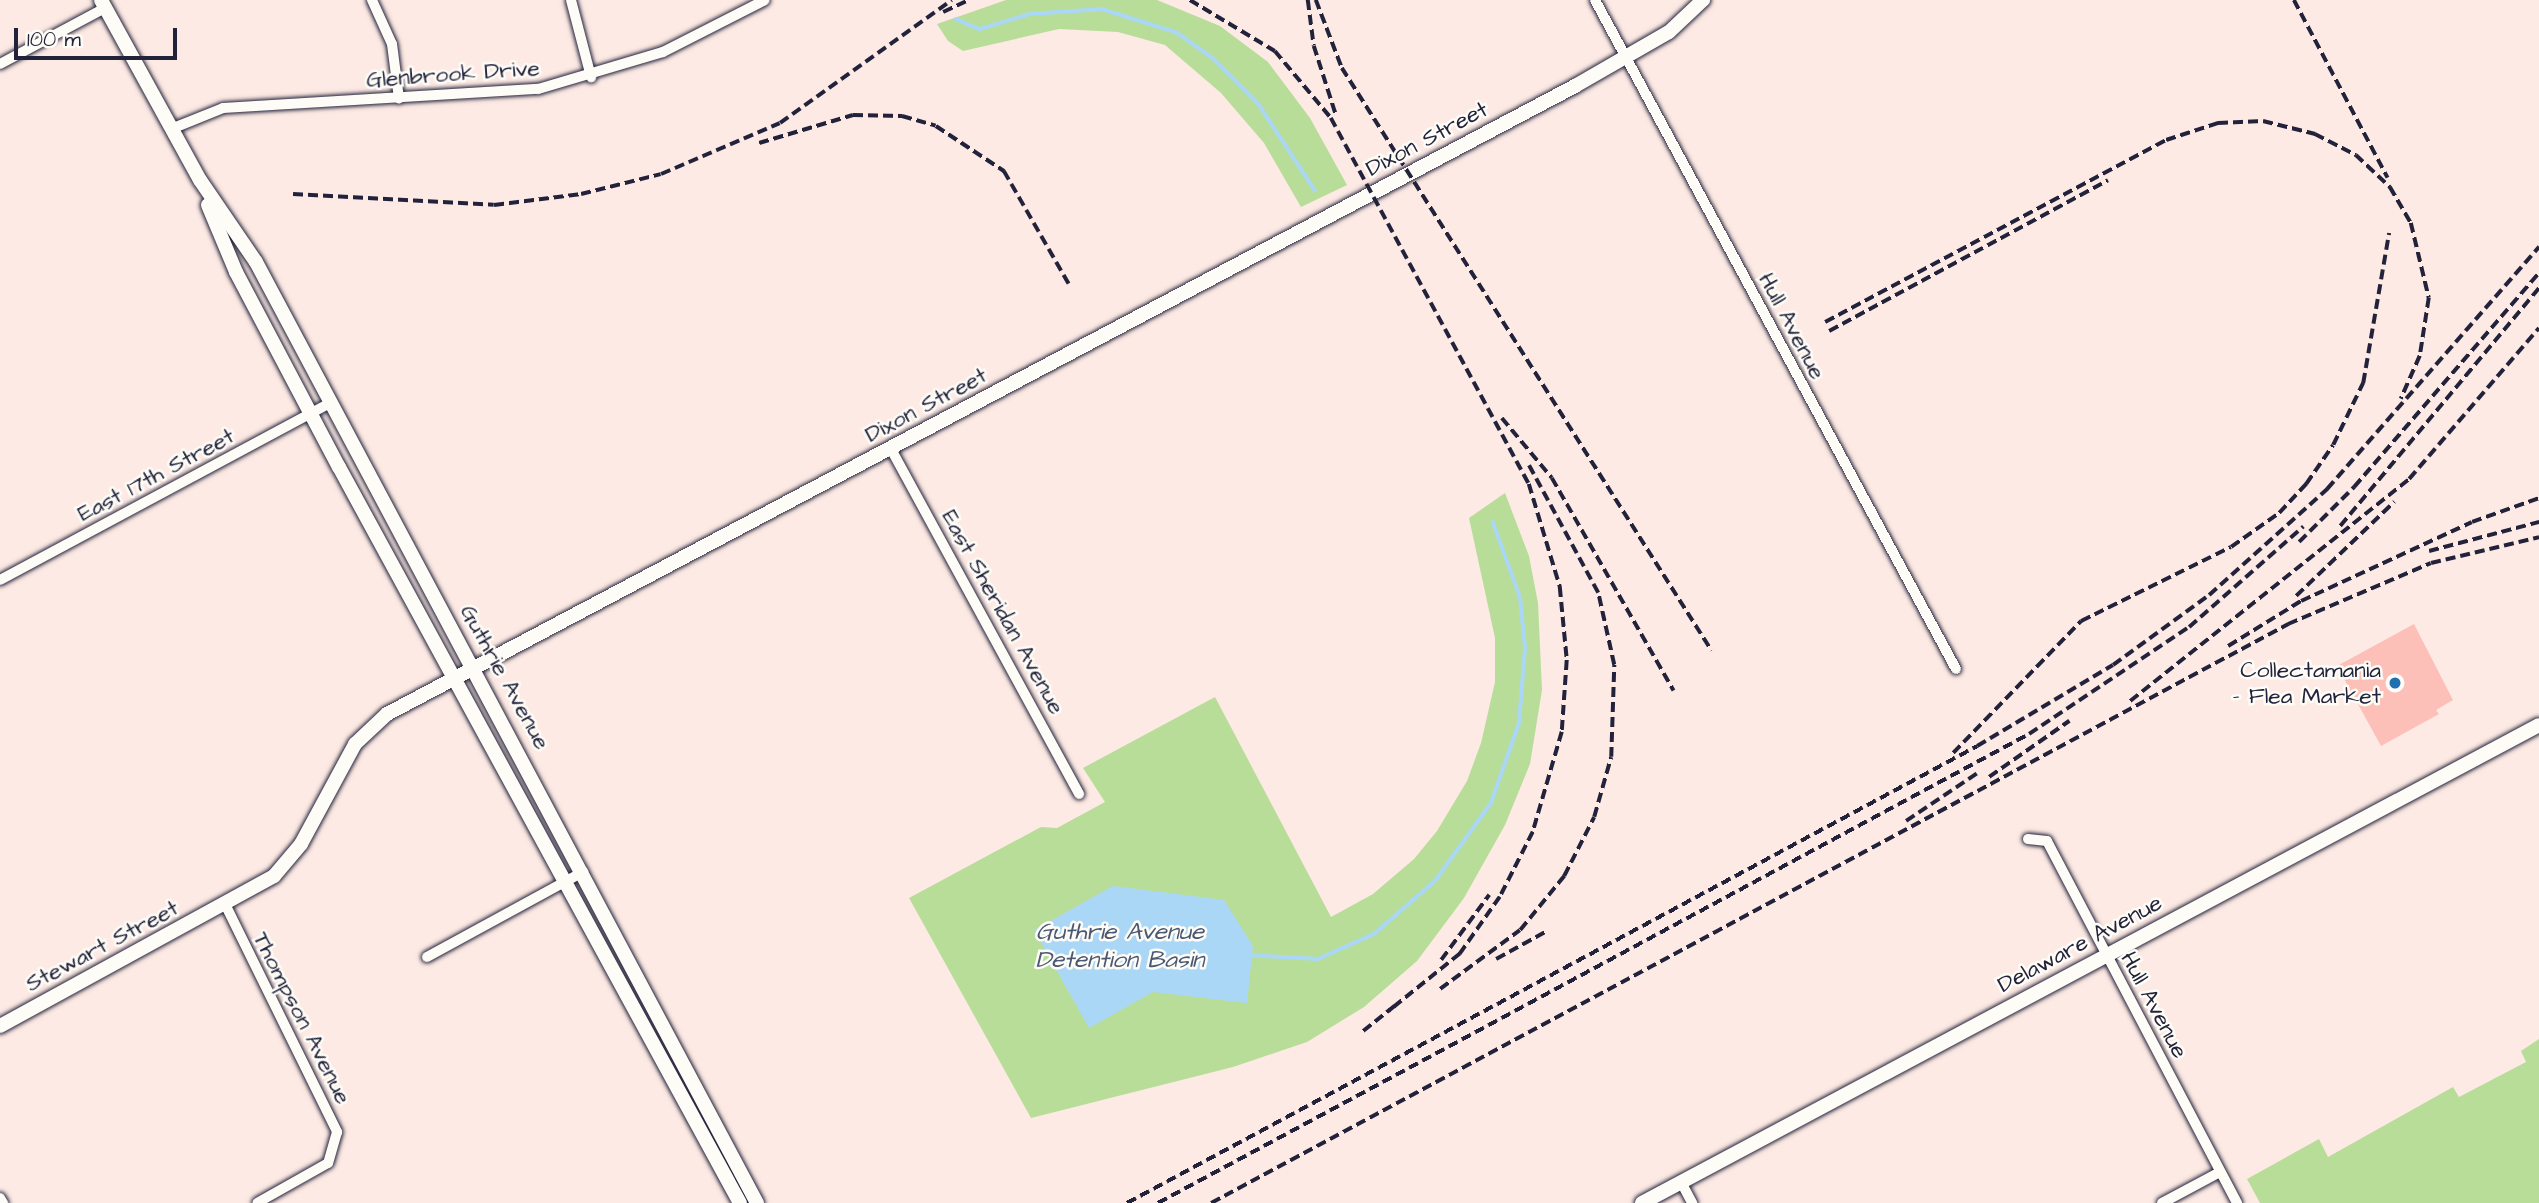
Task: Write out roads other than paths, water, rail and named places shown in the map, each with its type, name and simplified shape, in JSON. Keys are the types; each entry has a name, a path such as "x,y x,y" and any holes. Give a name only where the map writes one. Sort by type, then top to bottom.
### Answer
{"main road":[{"name":"Dixon Street","path":"226,906 274,876 301,844 355,744 387,714 1626,57 1669,32 1703,0"},
{"name":"Guthrie Avenue","path":"103,4 200,180 256,262 757,1203"},
{"name":"Guthrie Avenue","path":"200,180 236,272 563,883 740,1203"},
{"name":"Delaware Avenue","path":"1642,1203 2539,726"},
{"name":"Stewart Street","path":"0,1026 226,906"}],"street":[{"path":"372,0 393,44 399,99"},
{"path":"571,0 591,77"},
{"name":"Glenbrook Drive","path":"171,129 223,108 481,95 591,77 705,35 765,0"},
{"name":"Hull Avenue","path":"1595,0 1956,669"},
{"path":"0,64 103,4"},
{"name":"East 17th Street","path":"0,580 330,403"},
{"name":"East Sheridan Avenue","path":"891,449 1079,794"},
{"name":"Hull Avenue","path":"2028,839 2048,841 2237,1203"},
{"path":"427,957 583,872"},
{"name":"Thompson Avenue","path":"226,906 333,1122 336,1148 322,1167 257,1203"},
{"path":"2162,1203 2220,1172"},
{"path":"1681,1182 1692,1203"},
{"path":"0,1198 3,1203"}],"water":[{"name":"Guthrie Avenue Detention Basin","path":"1113,886 1224,900 1253,946 1247,1003 1153,992 1089,1028 1034,930"}],"waterway":[{"path":"956,19 980,29 1030,14 1102,9 1176,32 1213,58 1258,103 1315,190"},
{"path":"1247,955 1318,959 1374,934 1435,881 1491,803 1519,723 1525,648 1520,598 1493,523"}],"railway":[{"path":"293,194 494,205 581,194 661,174 780,123 952,0"},
{"path":"943,12 969,0"},
{"path":"1190,0 1275,51 1331,118 1529,484 1560,587 1567,660 1562,732 1533,832 1500,897 1460,954 1389,1011"},
{"path":"1308,0 1314,46 1336,115"},
{"path":"1316,0 1342,68 1712,651"},
{"path":"2294,0 2388,178"},
{"path":"759,143 853,115 902,116 936,126 1004,171 1070,286"},
{"path":"1825,322 2166,140 2218,123 2263,121 2315,134 2356,155 2390,187 2411,223 2429,298 2420,356 2401,399"},
{"path":"1829,331 2108,180"},
{"path":"1953,753 2081,621 2231,547 2279,513 2306,484 2333,445 2363,383 2389,233"},
{"path":"1127,1203 1977,746 2113,665 2209,595 2327,489 2539,247"},
{"path":"2299,542 2354,487 2539,273"},
{"path":"2340,526 2539,288"},
{"path":"2130,701 2409,479 2539,328"},
{"path":"1502,418 1552,478 1674,691"},
{"path":"1440,989 1520,930 1564,876 1594,817 1611,757 1614,665 1598,593 1529,466"},
{"path":"2228,646 2301,601 2472,522 2539,498"},
{"path":"2296,596 2394,502"},
{"path":"2429,551 2539,522"},
{"path":"1158,1203 2029,734 2189,627 2303,527"},
{"path":"1211,1203 2288,624 2431,563 2539,537"},
{"path":"1989,777 2069,721"},
{"path":"1906,821 1979,772"},
{"path":"1441,960 1489,895"},
{"path":"1496,959 1545,932"},
{"path":"1363,1031 1397,1004"}],"place":[{"name":"Collectamania - Flea Market","path":"2395,683"}]}
